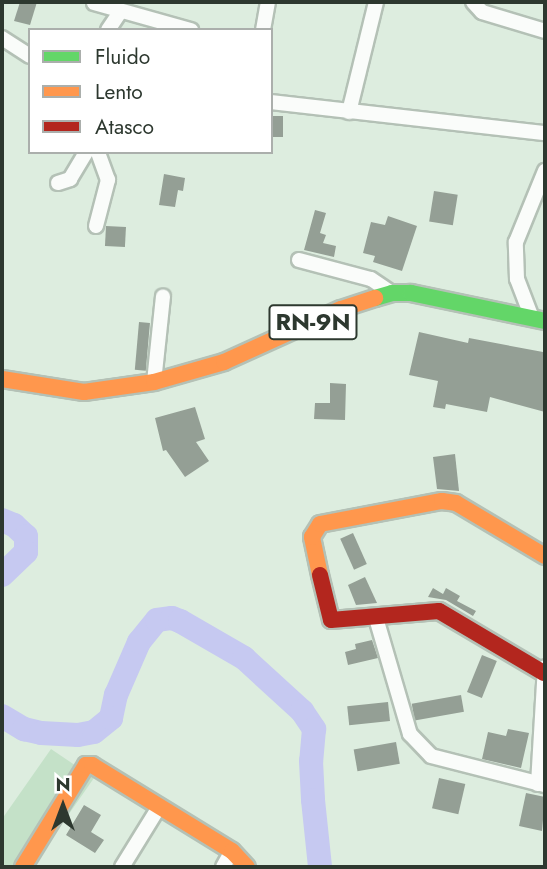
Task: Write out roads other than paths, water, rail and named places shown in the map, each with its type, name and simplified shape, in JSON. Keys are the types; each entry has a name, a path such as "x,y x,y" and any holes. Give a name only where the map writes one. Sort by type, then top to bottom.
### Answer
{"street":[{"path":"147,17 150,2"},
{"path":"263,28 268,2"},
{"path":"349,111 376,2"},
{"path":"473,2 482,12 545,31"},
{"path":"94,3 184,28"},
{"path":"109,28 121,10"},
{"path":"2,38 28,55"},
{"path":"273,102 545,133"},
{"path":"58,183 70,178 85,154"},
{"path":"96,226 108,180 99,154"},
{"path":"539,320 517,279 516,242 545,172"},
{"path":"299,260 371,279 392,293"},
{"name":"RN-9N","path":"2,379 84,392 154,382 224,362 341,309 392,293 411,293 539,320"},
{"path":"154,382 163,296"},
{"name":"RN-9N","path":"2,363 84,392"},
{"path":"544,673 439,611 339,622 331,620 327,613 312,537 320,524 442,501 456,503 545,556"},
{"path":"376,618 410,734 431,755 542,784 545,667"},
{"path":"23,867 86,765 92,765 232,851 247,867"},
{"path":"122,867 159,807"},
{"path":"223,867 232,851"}],"waterway":[{"path":"2,520 14,525 26,536 26,552 2,575"},
{"path":"2,716 24,729 41,733 78,735 94,732 111,718 116,695 139,642 157,620 172,618 180,621 244,658 302,711 314,729 311,761 320,867"}]}
